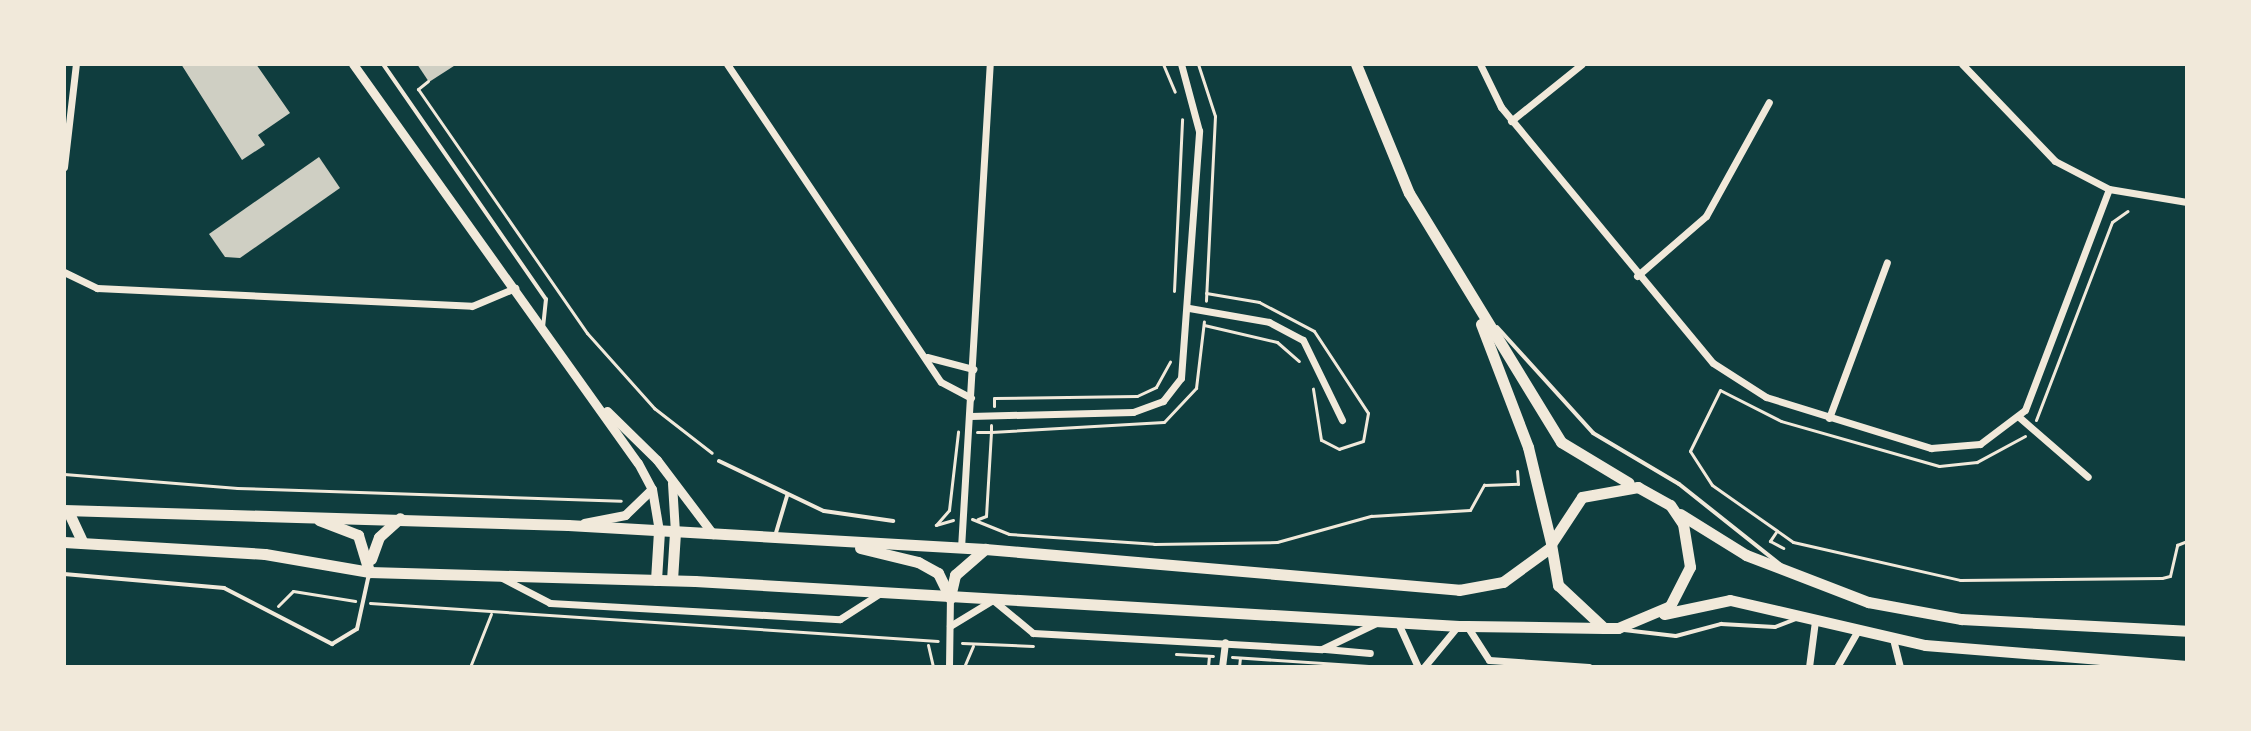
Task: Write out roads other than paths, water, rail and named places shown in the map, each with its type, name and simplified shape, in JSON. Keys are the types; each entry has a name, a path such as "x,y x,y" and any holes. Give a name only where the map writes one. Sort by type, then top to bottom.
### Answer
{"main road":[{"path":"1356,64 1409,193 1561,442 1670,505 1716,540 1842,595 1928,615 2187,631"},
{"path":"1470,297 1513,403 1551,545 1558,585 1604,628"},
{"path":"66,510 568,525 985,549 1459,590 1503,582 1551,545 1582,497 1638,487"},
{"path":"1652,619 1676,597 1690,567 1690,545 1670,505"},
{"path":"66,510 84,543"},
{"path":"307,516 358,535 369,572"},
{"path":"369,572 379,537 400,518"},
{"path":"656,580 659,531"},
{"path":"672,580 675,532"},
{"path":"832,541 918,562 938,573 950,598"},
{"path":"64,542 265,554 369,572 502,578 672,580 1463,626 1618,628 1718,599 1893,639 2179,666"},
{"path":"950,598 955,575 985,549"}],"street":[{"path":"64,167 76,64"},
{"path":"353,64 515,288 540,331 592,398 652,489 659,531"},
{"path":"727,64 941,382 971,398"},
{"path":"961,548 990,64"},
{"path":"970,416 1133,412 1163,401 1181,378 1189,308 1199,131 1181,64"},
{"path":"1480,64 1511,121 1637,276 1728,376 1829,418 1942,449 1980,444 2019,417 2109,189"},
{"path":"1511,121 1582,64"},
{"path":"1962,64 2036,147 2109,189 2187,202"},
{"path":"1637,276 1706,216 1769,102"},
{"path":"1829,418 1887,262"},
{"path":"64,272 97,288 472,306 515,288"},
{"path":"1189,308 1269,322 1303,340 1342,420"},
{"path":"926,356 944,367 973,369"},
{"path":"592,398 672,480 713,534"},
{"path":"2019,417 2088,477"},
{"path":"672,480 675,532"},
{"path":"568,525 634,508 652,489"},
{"path":"502,578 550,603 840,619 881,593"},
{"path":"949,667 950,598"},
{"path":"950,626 993,600 1033,633 1370,653"},
{"path":"1809,667 1815,621"},
{"path":"1322,649 1378,622"},
{"path":"1398,623 1421,667 1438,642 1463,626 1489,660 1589,667"},
{"path":"1837,667 1857,632"},
{"path":"1893,639 1900,667"},
{"path":"1222,667 1225,642"}],"lane":[{"path":"383,64 546,299 540,331"},
{"path":"1470,297 1576,418 1679,484 1777,557 1784,571"},
{"path":"719,461 787,496 856,519 893,521"},
{"path":"775,537 787,496"},
{"path":"64,574 224,588 332,644 357,629 369,572"},
{"path":"1618,628 1676,636 1721,624 1775,627 1802,617"}]}
